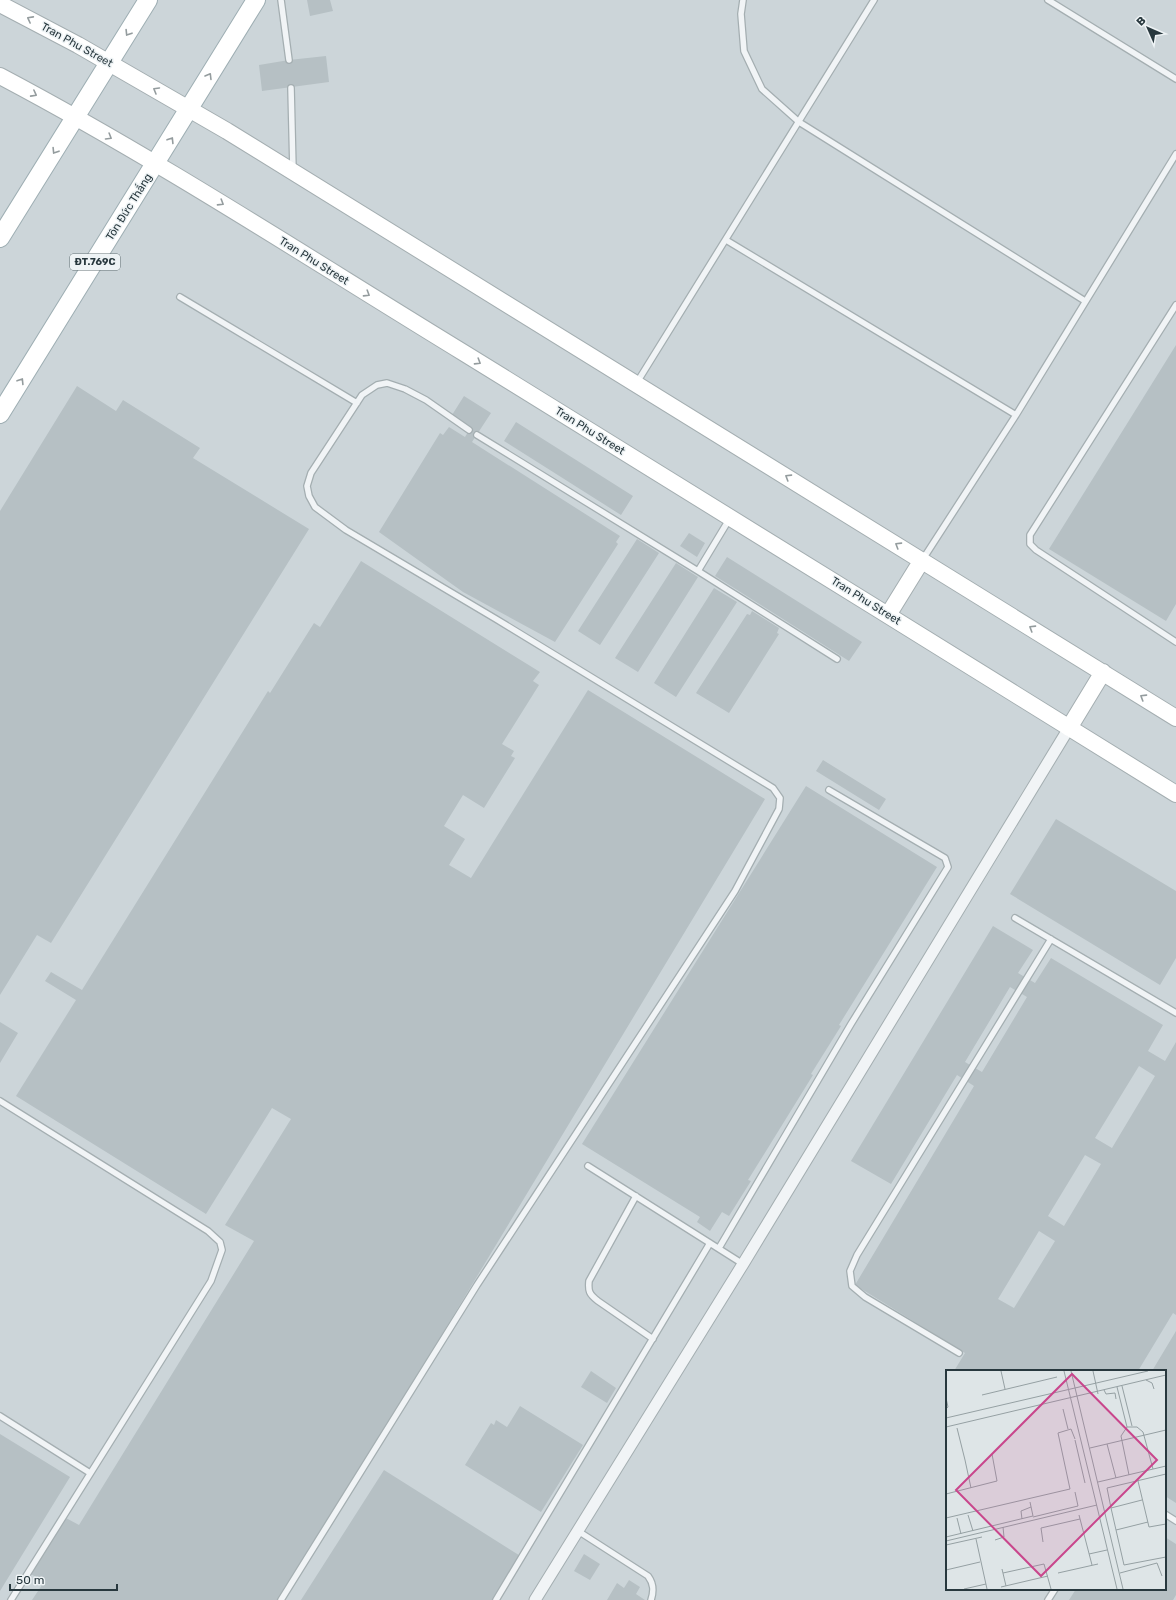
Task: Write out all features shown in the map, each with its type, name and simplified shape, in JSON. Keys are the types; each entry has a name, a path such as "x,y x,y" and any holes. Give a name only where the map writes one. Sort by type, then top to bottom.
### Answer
{"main road":[{"path":"0,238 148,0"},
{"name":"Tôn Đức Thắng","path":"0,414 256,0"},
{"name":"Tran Phu Street","path":"0,4 109,63 293,172 1176,718"},
{"name":"Tran Phu Street","path":"0,76 156,164 730,517 1176,794"},
{"path":"888,615 922,560"},
{"path":"1070,728 1103,672"}],"street":[{"path":"535,1600 743,1264 1070,728"}],"lane":[{"path":"281,0 289,60"},
{"path":"744,0 741,14 744,51 762,89 799,122 1085,301"},
{"path":"636,384 874,0"},
{"path":"1048,0 1176,79"},
{"path":"291,88 293,172"},
{"path":"922,560 1016,415 1176,154"},
{"path":"726,240 1016,415"},
{"path":"180,297 357,403"},
{"path":"1176,305 1030,536 1030,544 1036,550 1176,642"},
{"path":"281,1600 477,1285 735,891 779,809 780,798 773,788 346,530 315,507 309,496 306,486 311,473 362,395 377,384 387,383 404,389 426,400 469,430"},
{"path":"476,435 698,571 837,659"},
{"path":"698,571 730,517"},
{"path":"719,1248 851,1024 948,867 944,858 830,790"},
{"path":"1015,918 1176,1013"},
{"path":"959,1353 865,1297 852,1286 850,1271 857,1256 1051,939"},
{"path":"0,1101 208,1231 220,1242 222,1250 211,1281 11,1600"},
{"path":"588,1166 743,1264"},
{"path":"636,1196 589,1281 588,1291 590,1295 598,1301 653,1339"},
{"path":"496,1600 710,1243"},
{"path":"0,1416 90,1473"},
{"path":"1166,1515 1176,1521"},
{"path":"578,1531 648,1576 653,1583 653,1594 651,1600"},
{"path":"1048,1600 1054,1590"}],"shaded area":[{"path":"0,0 1176,0 1176,1600 0,1600"}],"building":[{"path":"307,0 330,0 333,11 310,16"},
{"path":"326,56 329,82 262,91 259,65"},
{"path":"1176,345 1176,604 1166,621 1049,549"},
{"path":"77,386 116,411 123,400 200,448 193,458 309,529 51,943 37,935 0,995 0,511"},
{"path":"464,396 491,413 472,442 620,536 616,542 618,544 555,642 463,592 379,532 440,433 443,435 449,427 465,437 471,427 452,415"},
{"path":"516,422 633,496 621,515 504,441"},
{"path":"689,533 705,543 697,557 680,546"},
{"path":"637,539 659,553 600,645 578,631"},
{"path":"727,557 862,642 849,661 715,576"},
{"path":"361,561 540,672 533,681 539,685 502,744 514,751 511,756 515,758 484,808 463,795 444,826 465,839 449,865 471,878 588,690 765,799 432,1351 278,1600 32,1600 44,1582 31,1574 66,1518 79,1525 254,1241 225,1225 291,1119 272,1108 206,1214 16,1096 76,1000 45,981 51,972 82,990 268,691 270,693 314,623 320,627"},
{"path":"676,563 698,577 638,672 615,658"},
{"path":"714,588 737,602 676,697 654,683"},
{"path":"752,611 779,628 777,633 779,634 729,713 696,693 747,614 750,615"},
{"path":"823,760 886,799 879,810 816,771"},
{"path":"806,786 937,867 839,1025 841,1026 811,1074 813,1075 748,1180 751,1181 729,1216 722,1212 710,1231 697,1222 700,1217 582,1144"},
{"path":"1056,819 1176,891 1176,958 1160,985 1010,894"},
{"path":"993,926 1033,950 1018,973 1035,983 1051,958 1163,1025 1148,1051 1165,1061 1176,1042 1176,1315 1173,1313 1139,1370 955,1370 965,1353 855,1285 974,1086 957,1075 891,1184 851,1161","holes":["1010,987 1027,997 982,1072 965,1062","1139,1066 1155,1076 1112,1148 1095,1138","1085,1155 1101,1164 1064,1226 1048,1216","1039,1231 1055,1241 1014,1308 998,1299"]},
{"path":"0,1022 18,1033 0,1063"},
{"path":"1176,1331 1176,1503 1166,1497 1166,1370 1153,1370"},
{"path":"591,1371 616,1388 607,1403 581,1387"},
{"path":"520,1406 583,1445 541,1512 465,1465 491,1423 494,1425 496,1420 507,1427"},
{"path":"0,1434 70,1477 0,1591"},
{"path":"384,1470 522,1557 495,1600 301,1600"},
{"path":"1166,1538 1176,1544 1176,1595 1173,1600 1069,1600 1075,1590 1166,1590"},
{"path":"584,1554 600,1564 590,1580 574,1571"},
{"path":"629,1580 640,1587 636,1594 645,1600 607,1600 617,1583 624,1588"}]}
